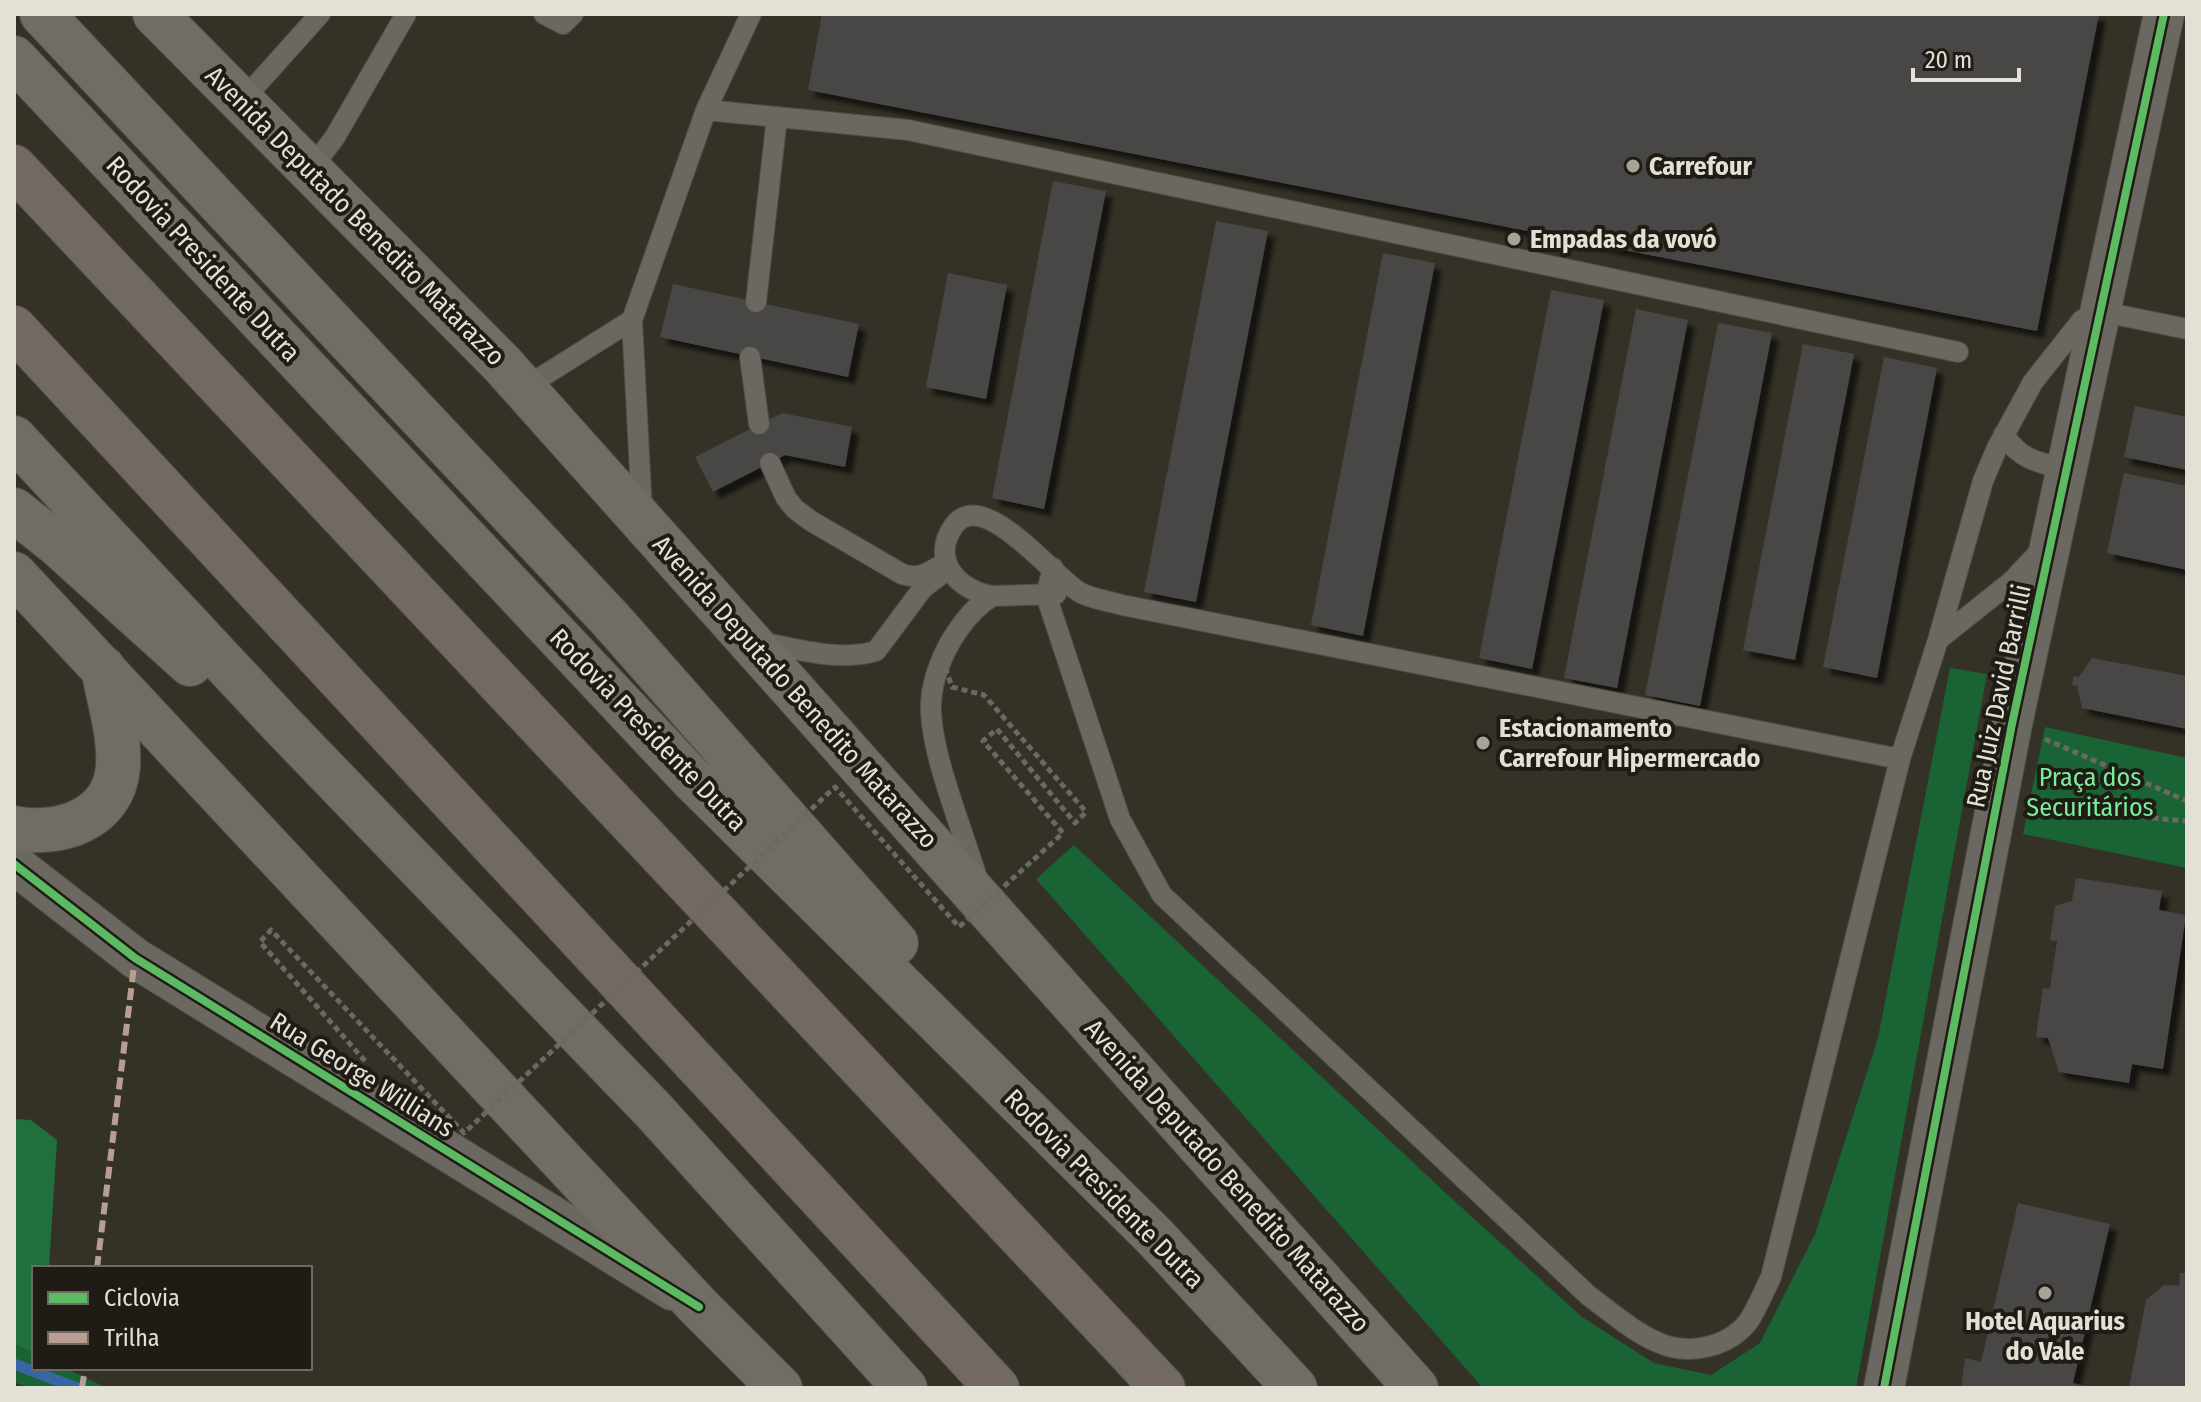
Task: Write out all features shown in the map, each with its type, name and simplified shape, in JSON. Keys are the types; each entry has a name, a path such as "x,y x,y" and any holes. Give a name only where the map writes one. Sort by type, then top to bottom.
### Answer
{"highway":[{"path":"14,167 1163,1388"},
{"path":"14,328 997,1388"}],"main road":[{"path":"42,14 611,620 1155,1237"},
{"name":"Avenida Deputado Benedito Matarazzo","path":"155,14 524,388 1416,1388"},
{"name":"Rodovia Presidente Dutra","path":"14,58 691,778 1155,1237 1295,1388"},
{"path":"14,438 654,1111 905,1388"},
{"path":"14,510 57,544 281,747 378,824"},
{"path":"14,574 699,1307 780,1388"},
{"path":"14,828 51,831 73,825 90,817 108,798 115,785 118,767 103,668"}],"street":[{"name":"Rua Juiz David Barrilli","path":"1884,1388 2012,724 2164,14"},
{"path":"2150,74 2187,37"},
{"name":"Rua George Willians","path":"14,864 135,958 699,1307"}],"lane":[{"path":"242,101 320,14"},
{"path":"310,170 335,137 406,14"},
{"path":"544,14 563,24 573,14"},
{"path":"643,521 632,320 706,110 751,14"},
{"path":"706,110 908,130 1958,352"},
{"path":"756,302 777,117"},
{"path":"1053,568 1046,595 1120,819 1162,895 1589,1296 1635,1330 1667,1345 1701,1349 1727,1341 1748,1321 1771,1277 1900,759 1983,481 2004,434 2033,382 2082,320 2099,311 2187,329"},
{"path":"524,388 632,320"},
{"path":"750,357 759,424"},
{"path":"2004,434 2024,458 2066,469"},
{"path":"770,463 786,498 795,509 888,567 913,578 946,566"},
{"path":"1080,592 1008,530 983,516 972,515 953,526 945,544 946,566 966,586 993,596 1080,592 1122,605 1900,759"},
{"path":"1938,640 2012,581 2052,538"},
{"path":"749,640 821,654 856,655 876,651 923,588 946,566"},
{"path":"985,904 935,736 931,704 942,658 952,639 970,614 993,596"}],"path":[{"path":"365,1061 260,942 271,930 464,1133 835,787 959,927 1063,833 983,741 997,729 1075,823 1086,812 984,695 952,687 942,658"},
{"path":"2012,724 2187,801"},
{"path":"1996,804 2187,821"}],"green space":[{"path":"1950,668 1987,674 1856,1388 1483,1388 1036,879 1074,845 1582,1317 1654,1363 1711,1375 1760,1343 1815,1234 1878,1038"},
{"name":"Praça dos Securitários","path":"2045,727 2187,758 2187,868 2023,834"},
{"path":"14,1119 31,1120 57,1140 49,1266 32,1266 32,1352 14,1344"},
{"path":"14,1344 32,1352 32,1370 69,1370 107,1388 28,1388 14,1382"}],"building":[{"name":"Carrefour","path":"822,14 2099,14 2037,331 808,90"},
{"path":"1053,181 1106,191 1044,509 992,498"},
{"path":"1216,221 1268,231 1196,602 1144,592"},
{"path":"1383,253 1435,263 1363,636 1311,625"},
{"path":"948,273 1007,285 986,399 926,387"},
{"path":"673,284 859,324 848,377 660,337"},
{"path":"1551,290 1604,300 1532,669 1479,658"},
{"path":"1636,309 1688,320 1617,688 1564,678"},
{"path":"1718,323 1772,333 1700,706 1645,695"},
{"path":"1803,344 1854,354 1795,660 1743,650"},
{"path":"1884,357 1937,368 1877,678 1823,667"},
{"path":"2135,406 2187,417 2187,470 2124,457"},
{"path":"782,413 852,427 845,467 785,455 713,492 695,457"},
{"path":"2124,473 2187,486 2187,570 2107,553"},
{"path":"2092,658 2187,676 2187,729 2082,708 2077,686 2072,685 2074,676 2079,677"},
{"path":"2076,878 2162,891 2159,910 2186,915 2163,1069 2132,1064 2129,1083 2059,1072 2048,1038 2036,1037 2043,988 2050,989 2057,941 2050,940 2055,906 2072,901"},
{"name":"Hotel Aquarius do Vale","path":"2018,1203 2110,1224 2073,1383 2092,1388 1961,1388 1965,1358 1981,1362"},
{"path":"2180,1273 2187,1273 2187,1388 2129,1388 2146,1300 2164,1285 2179,1286"}],"waterway":[{"path":"14,1364 77,1388"}],"marked path":[{"path":"97,1266 135,958"},
{"path":"82,1388 85,1370"}],"cycle path":[{"path":"1884,1388 2012,724 2164,14"},
{"path":"14,864 135,958 699,1307"}],"place":[{"name":"Carrefour","path":"1633,166"},
{"name":"Empadas da vovó","path":"1514,239"},
{"name":"Estacionamento Carrefour Hipermercado","path":"1483,743"},
{"name":"Hotel Aquarius do Vale","path":"2045,1293"}]}
